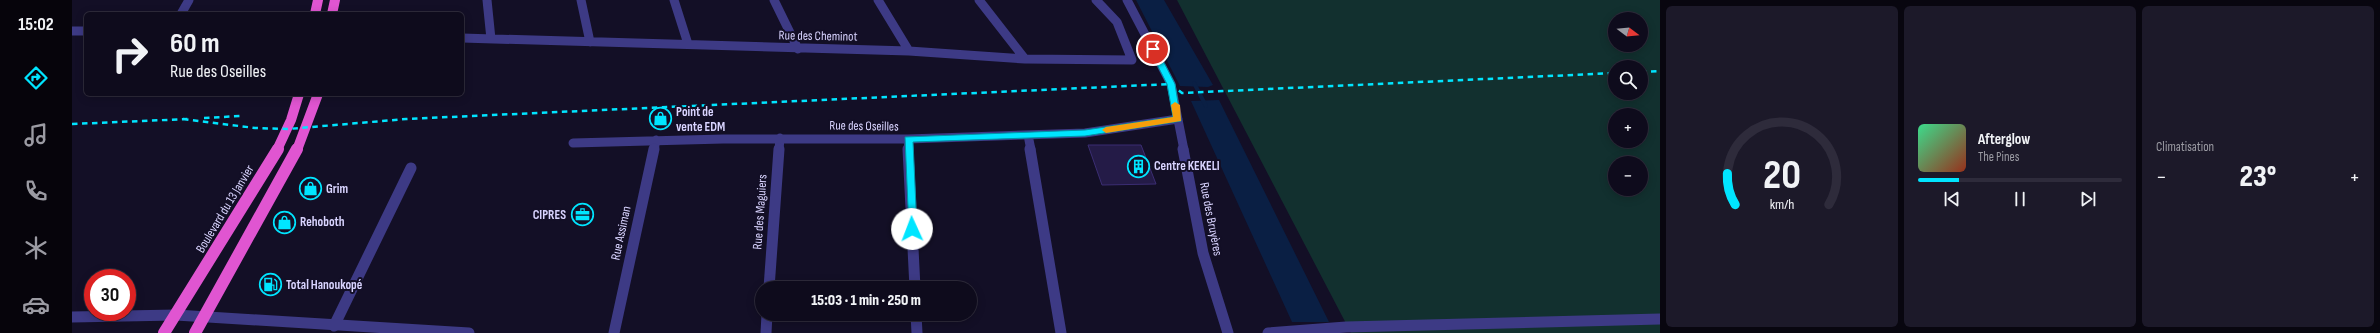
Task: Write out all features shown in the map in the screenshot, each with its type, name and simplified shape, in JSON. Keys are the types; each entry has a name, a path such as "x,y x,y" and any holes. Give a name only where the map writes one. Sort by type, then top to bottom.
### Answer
{"highway":[{"path":"316,12 318,0"},
{"path":"332,12 335,0"},
{"name":"Boulevard du 13 Janvier","path":"164,333 272,159 295,112 299,96"},
{"path":"195,333 205,318 294,158 317,96"}],"street":[{"path":"182,12 188,0"},
{"path":"487,0 491,39"},
{"path":"581,0 590,42"},
{"path":"674,0 688,44"},
{"path":"774,0 798,50"},
{"path":"878,0 909,51"},
{"path":"979,0 1025,59"},
{"name":"Rue des Cheminot","path":"464,38 688,44 798,50 909,51 1025,59 1132,60 1117,22 1096,0"},
{"name":"Rue des Bruyères","path":"1128,0 1171,84 1203,253 1228,333"},
{"path":"72,31 84,31"},
{"name":"Rue des Oseilles","path":"573,143 780,138 908,139 1085,133 1178,119"},
{"path":"1028,135 1061,333"},
{"name":"Rue des Maguiers","path":"770,281 780,138"},
{"path":"908,139 915,281"},
{"name":"Rue Assiman","path":"614,333 656,140"},
{"path":"334,326 411,168"},
{"path":"72,317 176,315 334,326 469,333"},
{"path":"1273,332 1337,328 1660,319"},
{"path":"766,333 767,321"},
{"path":"916,321 917,333"}],"green space":[{"path":"1177,0 1660,0 1660,333 1351,333"}],"water":[{"path":"1136,0 1164,0 1213,85 1208,87 1180,86"},
{"path":"1219,100 1329,322 1292,322 1191,101"}],"building":[{"name":"Centre KEKELI","path":"1088,145 1141,145 1156,184 1102,185"}],"waterway":[{"path":"1194,83 1206,106"}],"railway":[{"path":"1648,72 1660,71"},
{"path":"184,119 255,128 288,129 406,119 1171,84 1182,93 1608,73"},
{"path":"204,118 240,116"},
{"path":"72,124 184,119"}],"slow traffic":[{"path":"1106,130 1178,119 1175,105"}],"place":[{"name":"Point de vente EDM","path":"661,119"},
{"name":"Centre KEKELI","path":"1138,166"},
{"name":"Grim","path":"311,189"},
{"name":"CIPRES","path":"582,215"},
{"name":"Rehoboth","path":"285,222"},
{"name":"Total Hanoukopé","path":"271,285"}],"route":[{"path":"912,229 908,139 1085,133 1178,119 1171,84 1153,49"}]}
